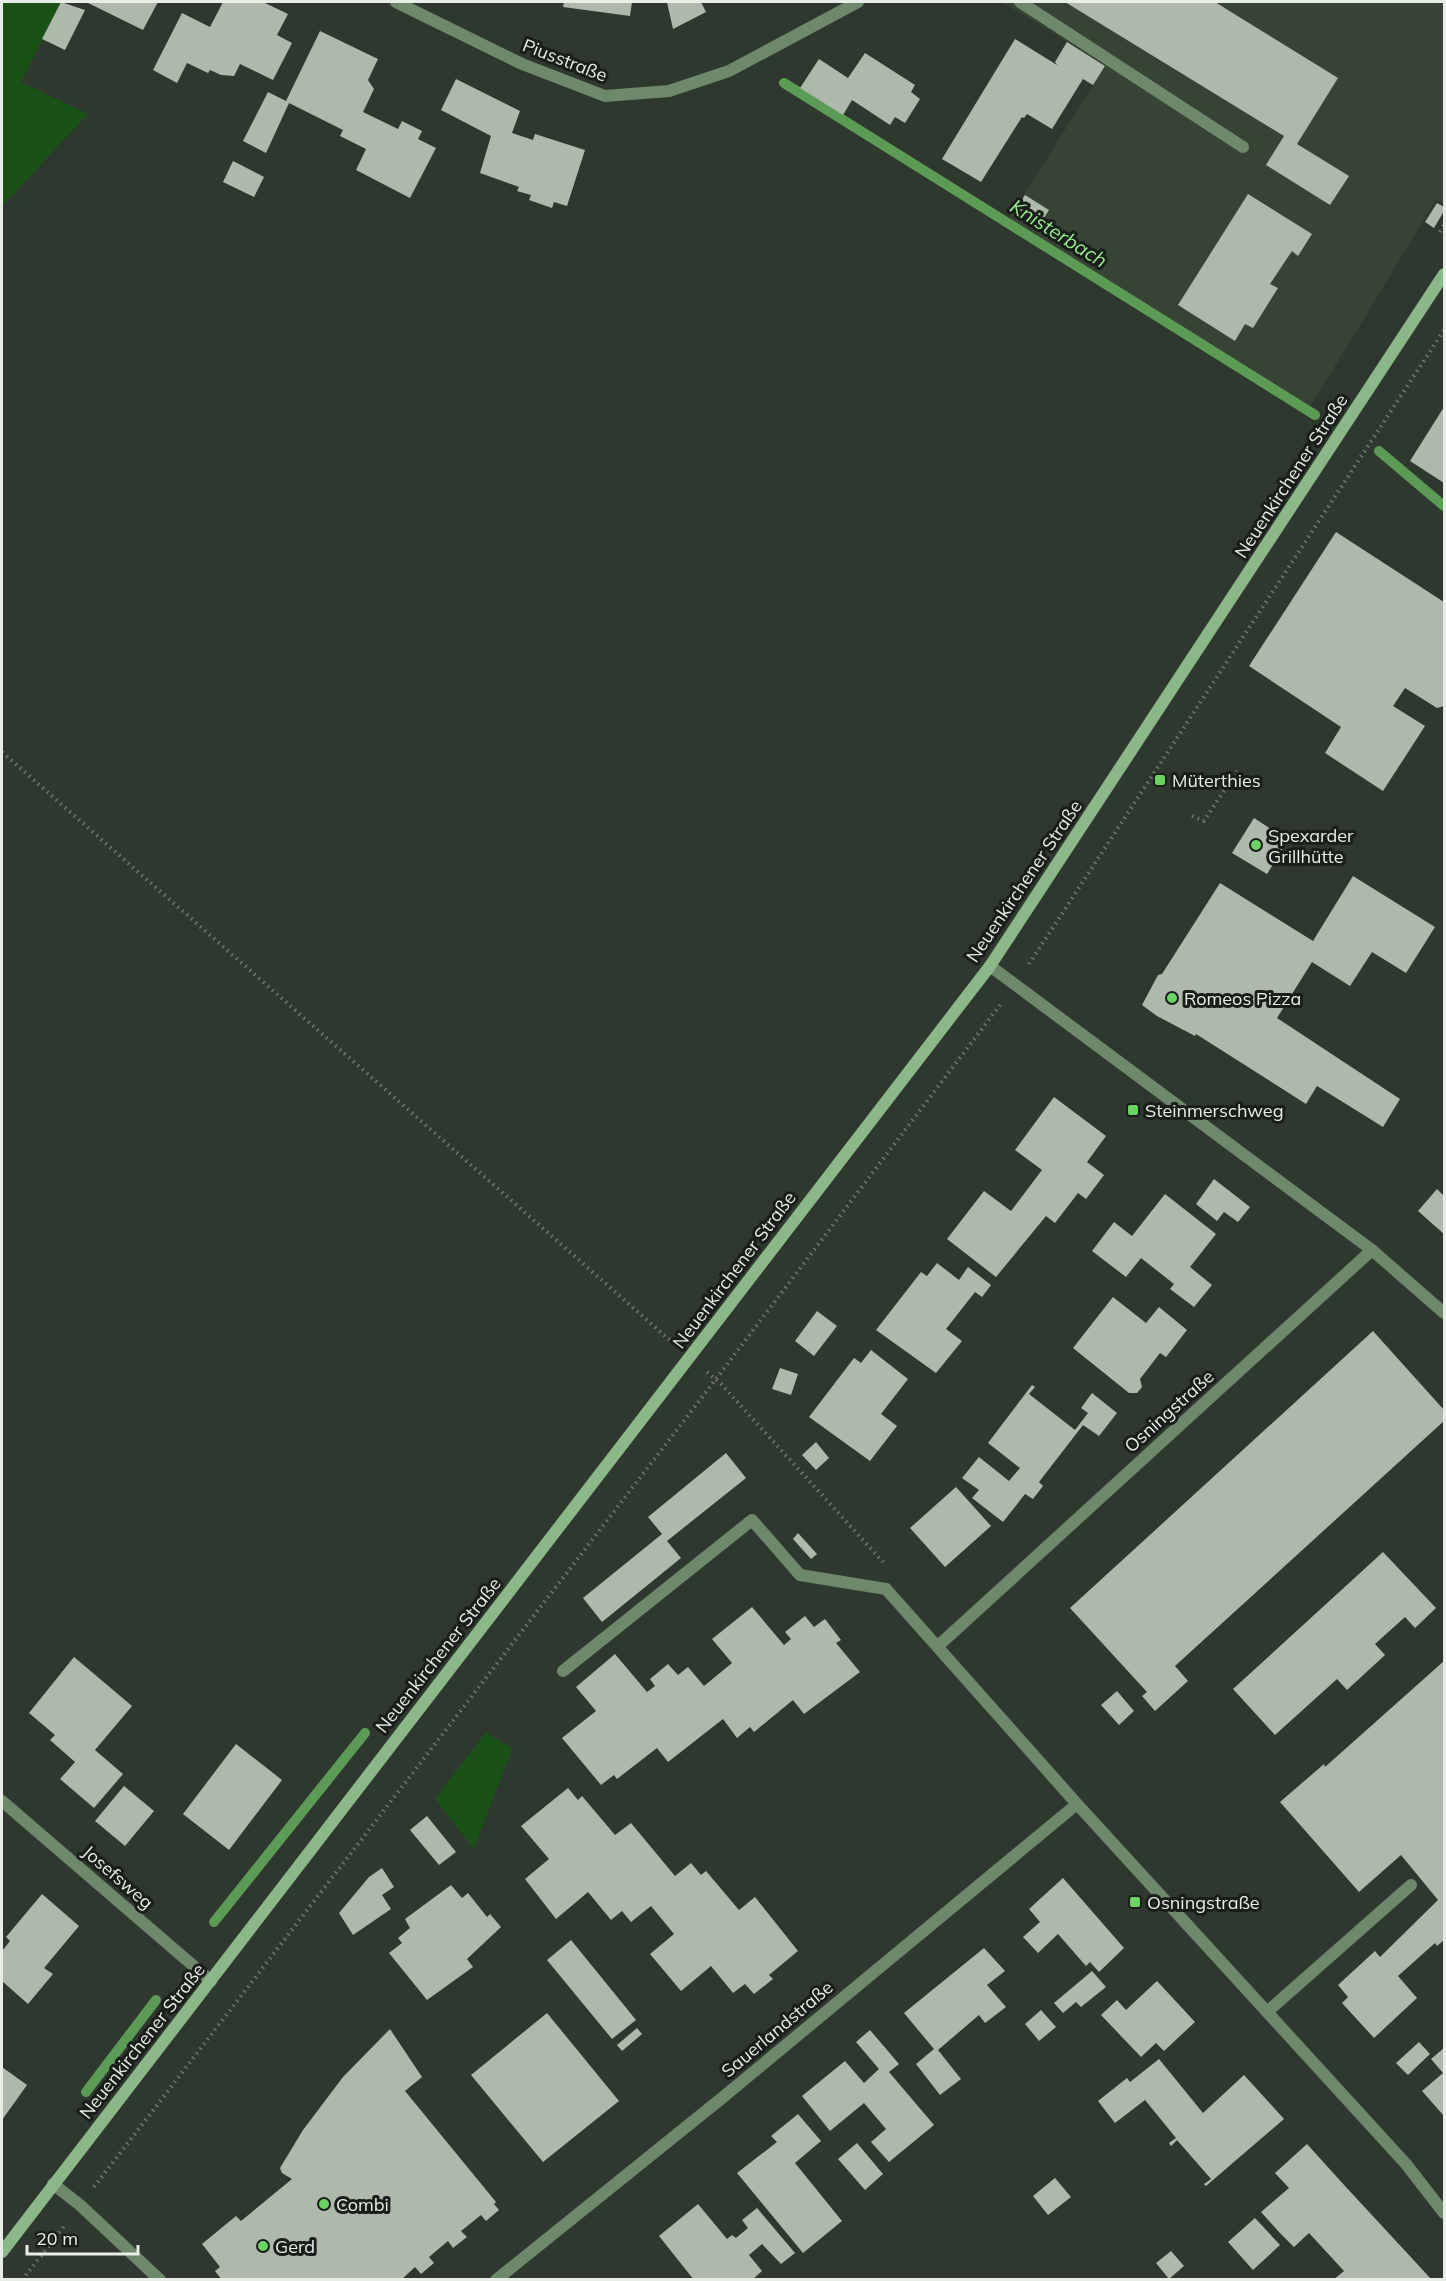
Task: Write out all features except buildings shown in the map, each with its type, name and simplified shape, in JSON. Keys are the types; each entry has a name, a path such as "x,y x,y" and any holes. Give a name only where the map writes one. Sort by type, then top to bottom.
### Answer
{"main road":[{"name":"Neuenkirchener Straße","path":"2,2252 990,966 1444,274"}],"street":[{"name":"Piusstraße","path":"396,2 522,64 605,96 669,91 729,71 858,2"},
{"path":"1020,2 1244,147"},
{"path":"990,966 1372,1251 1444,1313"},
{"name":"Osningstraße","path":"938,1646 1372,1251"},
{"path":"563,1671 752,1520 800,1575 886,1589 1077,1804 1406,2164 1444,2213"},
{"name":"Josefsweg","path":"2,1801 211,1981"},
{"name":"Sauerlandstraße","path":"496,2280 713,2106 1077,1804"},
{"path":"1267,2012 1412,1885"},
{"path":"53,2184 80,2205 160,2280"}],"path":[{"path":"1440,232 1444,225"},
{"path":"22,2280 716,1379 1015,986 1444,330"},
{"path":"2,752 716,1379 886,1566 886,1589"},
{"path":"1192,816 1204,821 1237,771"}],"shaded area":[{"path":"1002,2 1444,2 1444,203 1436,200 1310,407 1006,223 1106,65"}],"green space":[{"path":"2,2 61,2 21,82 88,114 2,206"},
{"path":"486,1732 512,1749 474,1849 435,1799"}],"waterway":[{"name":"Knisterbach","path":"784,83 1315,415"},
{"name":"Knisterbach","path":"1379,451 1444,506"},
{"path":"214,1922 365,1733"},
{"path":"86,2092 156,2000"}],"place":[{"name":"Müterthies","path":"1160,780"},
{"name":"Spexarder Grillhütte","path":"1256,845"},
{"name":"Romeos Pizza","path":"1172,998"},
{"name":"Steinmerschweg","path":"1133,1110"},
{"name":"Osningstraße","path":"1135,1902"},
{"name":"Combi","path":"324,2204"},
{"name":"Gerd","path":"263,2246"}]}
